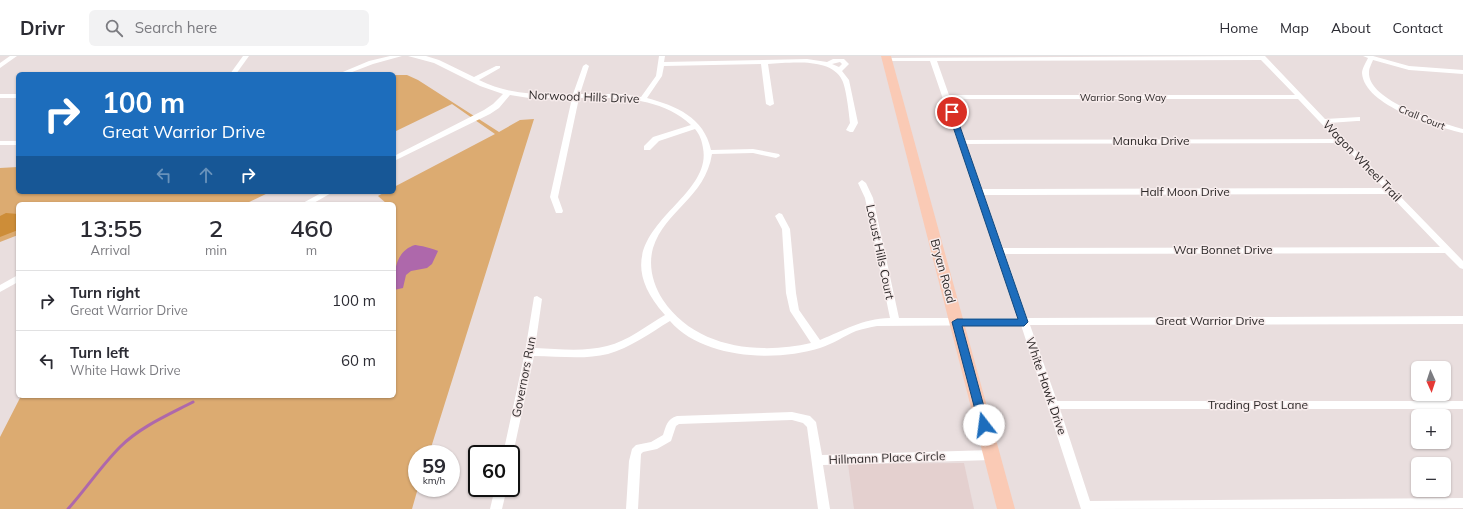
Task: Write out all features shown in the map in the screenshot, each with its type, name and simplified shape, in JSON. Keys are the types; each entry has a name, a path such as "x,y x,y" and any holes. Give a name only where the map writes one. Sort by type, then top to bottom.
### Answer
{"main road":[{"name":"Bryan Road","path":"886,58 1006,509"}],"street":[{"path":"0,66 14,56"},
{"path":"234,72 246,56"},
{"path":"346,72 371,62 399,56"},
{"name":"Norwood Hills Drive","path":"411,56 430,58 440,61 490,89 508,93 536,96 643,98 675,110 697,126 705,139 708,152 706,169 703,175 652,238 647,253 646,264 650,289 669,317 694,335 716,344 745,351 780,353 818,345 862,326 878,322 957,322"},
{"path":"643,98 659,76 662,56"},
{"path":"886,58 1262,57"},
{"name":"Wagon Wheel Trail","path":"1262,57 1463,266"},
{"path":"1368,57 1409,68 1463,72"},
{"name":"Crall Court","path":"1368,57 1365,74 1369,83 1382,97 1400,109 1423,119 1463,131"},
{"name":"White Hawk Drive","path":"933,59 1053,405 1087,508"},
{"path":"826,65 833,61 842,60 846,64 839,71"},
{"path":"662,64 812,61 826,65 839,71 846,80 854,122 850,130"},
{"path":"764,62 770,104"},
{"path":"559,211 554,198 576,96 586,66"},
{"path":"474,80 498,67"},
{"path":"396,158 487,112 496,106 508,93"},
{"path":"0,96 16,96"},
{"name":"Warrior Song Way","path":"947,97 1299,97"},
{"path":"1323,121 1357,119"},
{"path":"647,148 656,140 697,126"},
{"name":"Manuka Drive","path":"961,142 1342,141"},
{"path":"0,143 16,143"},
{"path":"708,152 753,151 776,156"},
{"name":"Locust Hills Court","path":"862,183 869,198 895,322"},
{"name":"Half Moon Drive","path":"979,192 1390,191"},
{"path":"309,202 325,194"},
{"path":"779,216 786,229 791,293 795,311 818,345"},
{"name":"War Bonnet Drive","path":"999,251 1447,250"},
{"path":"0,289 16,279"},
{"name":"Governors Run","path":"510,445 530,352 538,299"},
{"path":"530,352 588,352 606,350 621,344 669,317"},
{"name":"Great Warrior Drive","path":"957,322 1463,320"},
{"name":"Trading Post Lane","path":"1053,405 1463,405"},
{"name":"Hillmann Place Circle","path":"632,509 634,461 636,452 640,448 653,446 667,438 672,423 677,420 797,416 806,419 812,425 818,460 992,455"},
{"path":"818,460 824,509"},
{"path":"496,509 499,497"},
{"path":"1087,508 1463,504"}],"shaded area":[{"path":"396,75 407,75 418,80 499,132 520,120 534,119 432,445 408,445 408,497 415,497 412,509 0,509 0,437 20,398 396,398 396,202 385,202 378,196 382,194 396,194 396,186 495,134 452,104 396,131"},
{"path":"16,167 16,194 266,194 249,202 16,202 16,236 0,242 0,168"},
{"path":"6,213 16,214 16,231 0,237 0,216"},
{"path":"415,245 438,251 432,264 427,268 411,271 406,275 403,288 396,290 396,266 403,252"},
{"path":"964,463 974,509 854,509 848,464"}],"waterway":[{"path":"68,509 106,462 136,433 193,402"}],"route":[{"path":"952,112 961,142 1024,322 957,322 984,425"}]}
